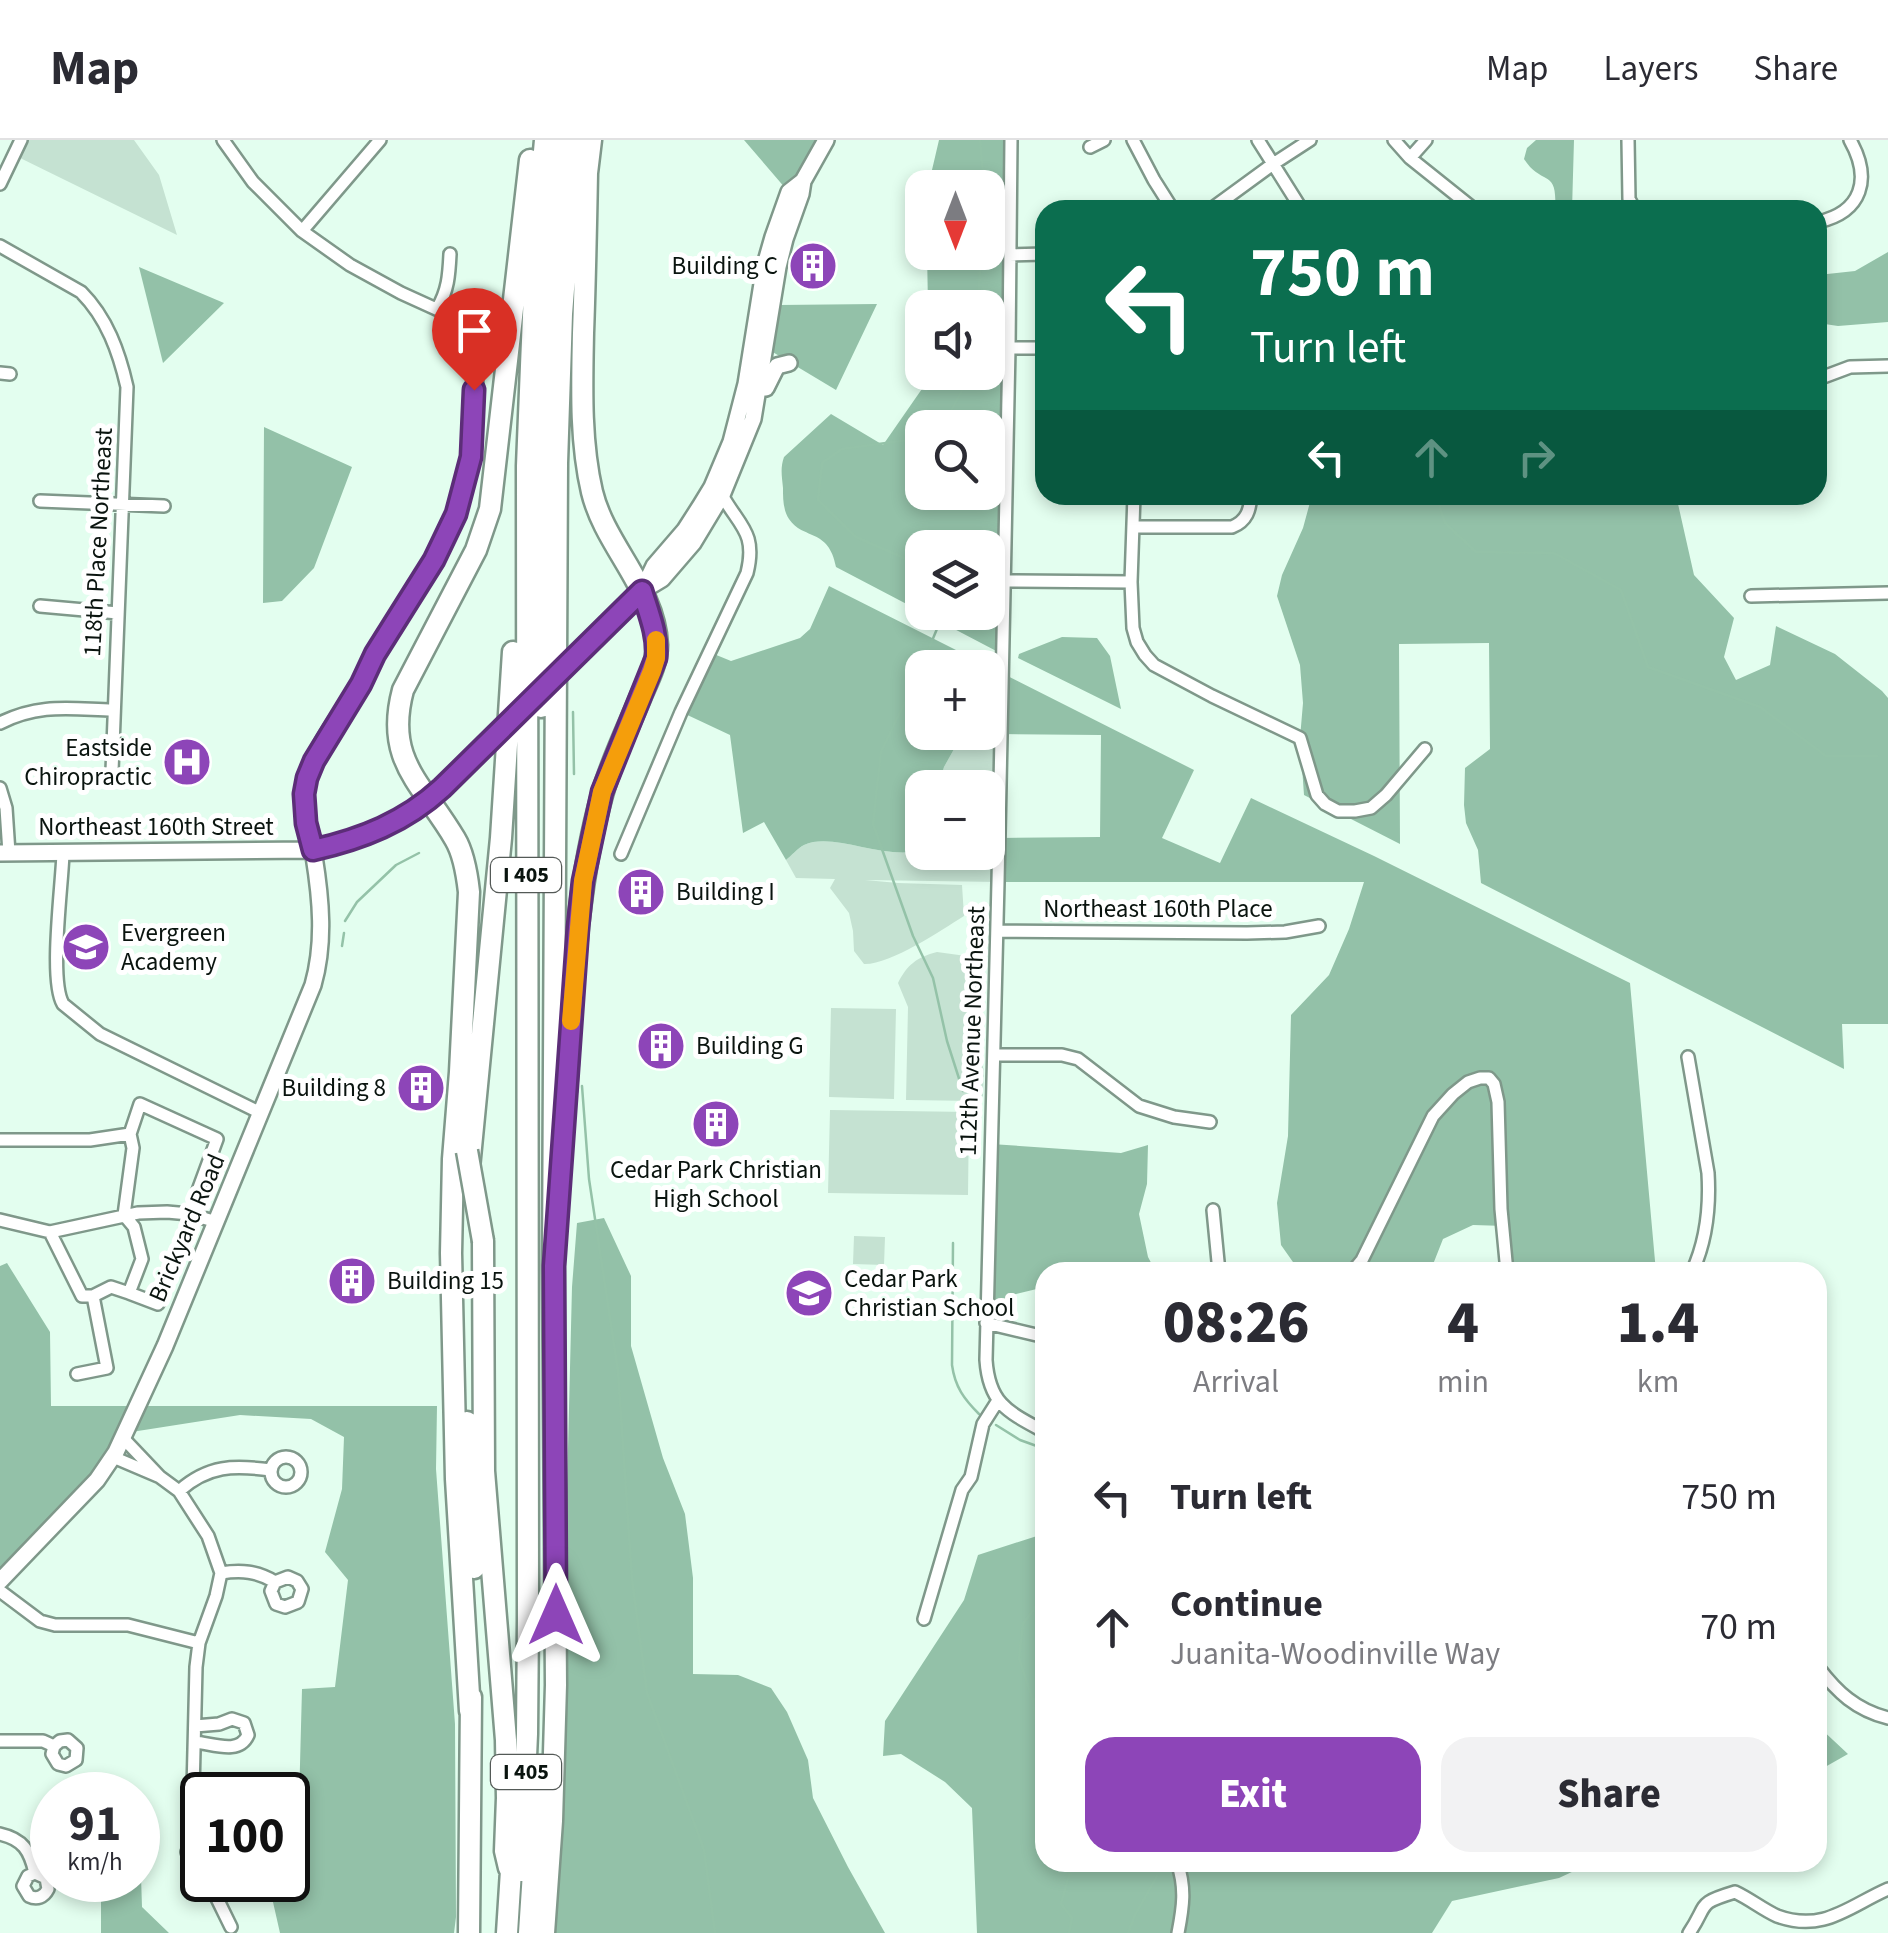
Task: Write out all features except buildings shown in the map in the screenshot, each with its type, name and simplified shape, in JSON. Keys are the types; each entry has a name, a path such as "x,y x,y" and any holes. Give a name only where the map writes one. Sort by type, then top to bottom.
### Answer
{"highway":[{"name":"I 405","path":"530,1933 542,1676 544,387 560,140"},
{"name":"I 405","path":"544,1933 556,1685 557,463 562,314 576,140"},
{"path":"554,1266 583,881 602,792 656,658 657,646 642,591 601,519 587,457 582,392 591,140"},
{"name":"I 405","path":"507,1933 512,1874 520,1530 514,506 536,144"},
{"name":"I 405","path":"516,1933 528,1636 527,466 536,144"},
{"path":"470,1711 452,1373 452,1191 469,914 467,876 456,841 413,780 401,754 398,707 402,690 476,550 490,509 536,144"},
{"path":"469,1933 474,1540 465,1385 464,1229 501,838 513,652"},
{"path":"460,1072 464,1133 483,1241 484,1472 506,1740 504,1852 512,1874"}],"main road":[{"path":"642,591 654,566 685,530 712,487 731,442 740,415 773,237 788,192 803,181 826,140"},
{"path":"753,419 776,280 803,181"},
{"path":"756,331 763,322 776,280"},
{"path":"753,419 752,394 760,343 756,331"},
{"name":"Brickyard Road","path":"0,1581 97,1480 113,1458 165,1346 318,968 321,902 304,794 314,761 434,560 456,514 471,457 472,341"},
{"path":"642,591 662,579 693,542 722,495 777,366 790,364"},
{"name":"Northeast 160th Street","path":"5,853 313,850 370,834 428,801 642,591"}],"street":[{"path":"0,184 21,140"},
{"path":"223,140 253,182 302,231 350,265 464,326 472,341"},
{"path":"302,231 380,140"},
{"name":"112th Avenue Northeast","path":"1005,534 1011,140"},
{"path":"1090,147 1104,140"},
{"path":"1133,140 1167,200"},
{"path":"1258,140 1296,200"},
{"path":"1224,200 1310,140"},
{"path":"1394,140 1462,200"},
{"path":"1410,158 1426,140"},
{"path":"1628,140 1629,200"},
{"path":"1827,220 1846,211 1855,201 1862,177 1850,140"},
{"name":"118th Place Northeast","path":"0,246 81,292 104,320 121,359 128,388 112,771"},
{"path":"437,309 446,293 450,254"},
{"path":"1010,255 1035,254"},
{"path":"1009,348 1035,348"},
{"path":"1827,376 1850,368 1888,366"},
{"path":"620,854 680,712 747,573 750,544 740,518 722,495"},
{"path":"40,501 164,506"},
{"path":"1134,505 1132,628 1136,642 1154,665 1300,738 1316,795 1338,811 1372,808 1425,750"},
{"path":"1134,527 1232,527 1242,523 1250,505"},
{"path":"1005,581 1131,582"},
{"path":"1751,596 1888,592"},
{"path":"40,606 118,613"},
{"name":"112th Avenue Northeast","path":"997,1402 987,1377 986,1323 1003,630"},
{"path":"0,723 21,712 48,708 113,710"},
{"path":"0,788 6,808 5,853"},
{"path":"63,853 57,968 63,1004 100,1034 262,1113"},
{"name":"Northeast 160th Place","path":"997,930 1247,934 1318,926"},
{"path":"994,1055 1062,1055 1078,1059 1139,1106 1174,1117 1210,1122"},
{"path":"1688,1057 1709,1190 1705,1232 1695,1262"},
{"path":"1360,1262 1433,1116 1468,1082 1489,1078 1498,1102 1500,1209 1506,1262"},
{"path":"129,1292 142,1259 134,1227 124,1215 133,1148 130,1134 140,1104 217,1139 196,1196"},
{"path":"0,1140 90,1140 130,1134"},
{"path":"1214,1210 1218,1262"},
{"path":"0,1220 50,1232 124,1215 168,1212 216,1222"},
{"path":"50,1232 82,1296 93,1296 112,1287 158,1304"},
{"path":"77,1374 107,1368 93,1296"},
{"path":"986,1323 1035,1335"},
{"path":"924,1619 962,1490 971,1477 982,1424 997,1402 1035,1426"},
{"path":"123,1438 179,1492 208,1536 221,1573 199,1642 194,1772"},
{"path":"113,1458 160,1477"},
{"path":"179,1492 195,1477 211,1471 232,1467 271,1470"},
{"path":"221,1573 250,1571 275,1582"},
{"path":"0,1591 40,1621 54,1625 128,1625 199,1642"},
{"path":"1827,1678 1856,1706 1888,1718"},
{"path":"195,1726 236,1720 246,1727 248,1735 236,1748 195,1742"},
{"path":"0,1741 43,1741 54,1746"},
{"path":"0,1834 22,1842 30,1855"},
{"path":"1178,1933 1184,1902 1180,1872"},
{"path":"1689,1933 1700,1910 1710,1900 1735,1892 1782,1918 1818,1922 1834,1919 1888,1889"},
{"path":"219,1902 231,1927"}],"green space":[{"path":"21,140 134,140 159,175 177,235 14,155"},
{"path":"744,140 825,140 792,196"},
{"path":"939,140 1011,140 1005,483 1005,410 907,410 921,390 1005,390 1005,290 928,290 927,270 1005,270 1005,170 932,170"},
{"path":"1536,140 1574,140 1572,200 1555,200 1551,182 1524,159 1527,148"},
{"path":"1888,252 1888,322 1827,324 1827,274 1855,271"},
{"path":"139,267 224,303 163,363"},
{"path":"877,304 836,390 771,351 779,305"},
{"path":"905,413 905,510 1005,510 1004,530 905,530 905,603 836,567 828,546 795,525 784,504 784,457 831,414 883,445"},
{"path":"264,427 352,467 314,568 282,601 263,603"},
{"path":"1309,505 1678,505 1694,575 1734,618 1724,657 1736,680 1770,665 1776,626 1835,654 1888,698 1888,1024 1842,1024 1844,1069 1481,883 1478,850 1466,823 1465,768 1490,749 1489,643 1399,644 1400,844 1304,795 1300,665 1277,596"},
{"path":"829,586 905,624 905,630 916,630 956,650 905,650 905,750 954,750 943,770 905,770 905,852 829,841 802,846 786,860 764,822 743,833 730,735 681,712 709,652 731,661 800,638 810,629"},
{"path":"956,630 1002,630 1002,650 994,650"},
{"path":"1062,637 1097,638 1110,656 1121,709 1018,658 1019,654"},
{"path":"1005,675 1194,770 1162,838 1220,863 1251,798 1630,983 1655,1262 1510,1262 1505,1226 1473,1225 1443,1239 1434,1262 1293,1262 1281,1245 1277,1203 1288,1136 1291,1015 1329,975 1364,882 998,882 998,870 1005,870 1005,838 1100,837 1101,735 1005,734"},
{"path":"954,750 1000,750 1000,770 943,770"},
{"path":"829,841 905,852 905,870 998,870 998,882 865,880 962,885 964,916 901,953 864,964 854,951 849,913 830,888 835,879 796,878 786,860 802,846"},
{"path":"937,952 979,962 980,1056 984,1071 983,1096 977,1101 906,1100 908,1007 898,983 913,963"},
{"path":"831,1008 896,1009 894,1099 829,1097"},
{"path":"830,1110 969,1112 968,1195 828,1193"},
{"path":"991,1144 1121,1153 1148,1145 1147,1184 1139,1214 1151,1262 1035,1262 1035,1289 1012,1295 986,1310"},
{"path":"604,1218 631,1276 631,1346 663,1458 685,1514 693,1578 693,1674 738,1675 771,1688 787,1712 808,1760 813,1798 885,1933 556,1933 572,1287 577,1223"},
{"path":"854,1236 885,1237 884,1265 853,1264"},
{"path":"7,1263 50,1332 51,1406 437,1406 436,1469 455,1724 454,1933 280,1933 273,1902 310,1902 310,1772 300,1772 302,1689 335,1687 348,1580 325,1552 342,1489 344,1437 311,1419 240,1415 125,1433 116,1452 0,1581 0,1266"},
{"path":"1035,1537 1035,1872 1572,1872 1452,1901 1432,1933 977,1933 972,1808 945,1782 901,1754 883,1756 885,1721 964,1600 978,1555"},
{"path":"1827,1734 1848,1754 1827,1766"},
{"path":"101,1902 142,1902 142,1907 169,1933 101,1933"}],"waterway":[{"path":"980,140 982,170"},
{"path":"979,290 980,270"},
{"path":"952,410 962,390"},
{"path":"905,440 842,449 822,463 818,500 856,537 905,559"},
{"path":"1439,505 1445,523 1476,552 1554,553 1621,590 1648,667 1760,707 1826,756 1877,756"},
{"path":"937,630 881,752 873,824 913,936 933,978 963,1091"},
{"path":"573,712 574,774"},
{"path":"345,921 357,902 396,865 419,853"},
{"path":"342,946 344,933"},
{"path":"582,1086 589,1179 618,1371 632,1579 647,1693 704,1850 715,1933"},
{"path":"953,1243 952,1365 961,1392 979,1414"},
{"path":"996,1425 1035,1445"},
{"path":"1035,1608 1023,1624 1019,1658 1035,1717"},
{"path":"1069,1933 1072,1918 1061,1904 1070,1872"},
{"path":"1128,1933 1157,1876"}],"slow traffic":[{"path":"571,1021 583,881 602,792 652,671 656,640"}],"place":[{"name":"Building C","path":"813,266"},
{"name":"Eastside Chiropractic","path":"187,762"},
{"name":"Building I","path":"641,892"},
{"name":"Evergreen Academy","path":"86,947"},
{"name":"Building G","path":"661,1046"},
{"name":"Building 8","path":"421,1088"},
{"name":"Cedar Park Christian High School","path":"716,1124"},
{"name":"Building 15","path":"352,1281"},
{"name":"Cedar Park Christian School","path":"809,1293"}],"route":[{"path":"474,390 471,457 456,514 434,560 314,761 304,794 313,850 370,834 414,812 642,591 653,624 656,658 602,792 583,881 577,937 554,1266 556,1615"}]}
